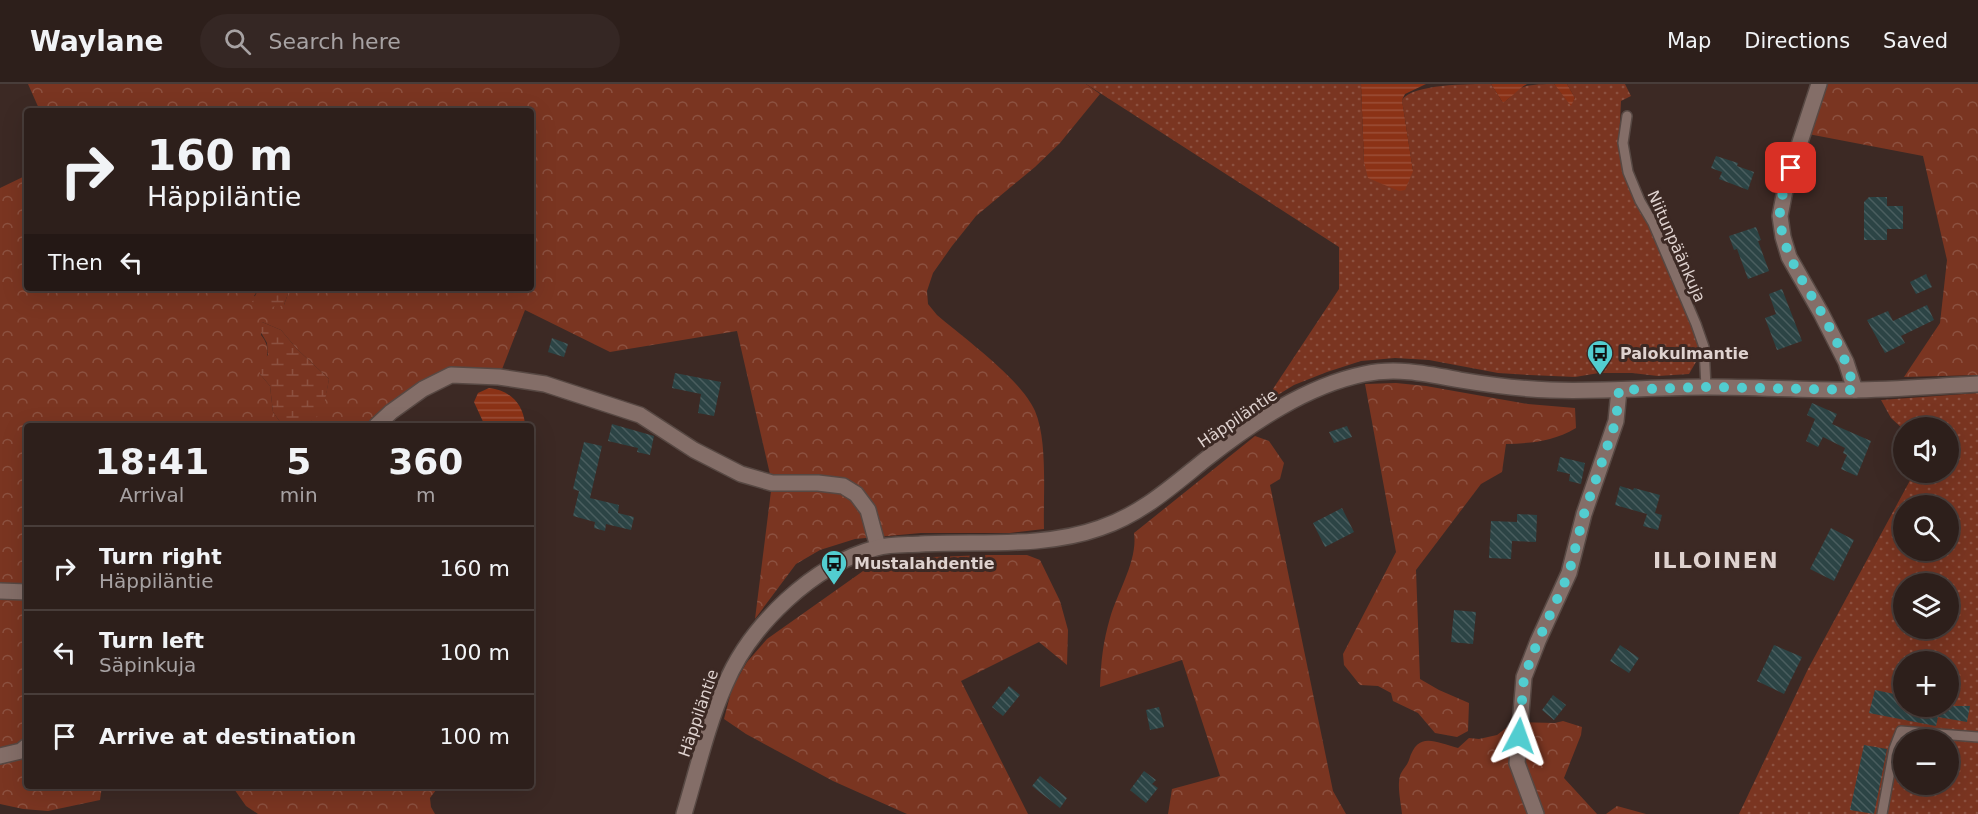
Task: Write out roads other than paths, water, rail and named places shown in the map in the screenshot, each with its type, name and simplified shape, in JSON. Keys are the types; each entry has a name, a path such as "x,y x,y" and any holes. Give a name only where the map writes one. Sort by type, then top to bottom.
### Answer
{"street":[{"path":"1819,84 1785,185 1780,216 1789,257 1846,362 1854,390"},
{"name":"Häppiläntie","path":"684,814 725,685 740,655 760,627 783,602 814,578 847,558 878,547 959,542 1044,541 1071,537 1102,528 1132,515 1161,496 1209,457 1299,397 1364,374 1395,371 1428,373 1485,384 1529,389 1619,390 1706,387 1854,390 1978,384"},
{"path":"379,423 423,389 451,375 499,377 545,384 640,415 694,450 741,474 772,483 818,483 843,486 856,494 868,510 878,547"},
{"path":"1536,814 1517,763 1524,677 1569,573 1584,514 1616,421 1619,390"},
{"path":"0,591 24,592"},
{"path":"0,756 24,748"}],"lane":[{"name":"Niitunpäänkuja","path":"1627,116 1623,143 1629,172 1696,324 1704,347 1706,387"},
{"path":"1882,814 1894,749 1900,730 1978,737"}],"place":[{"name":"Palokulmantie","path":"1600,376"},
{"name":"Mustalahdentie","path":"834,586"}],"district":[{"name":"ILLOINEN","path":"1716,560"}]}
